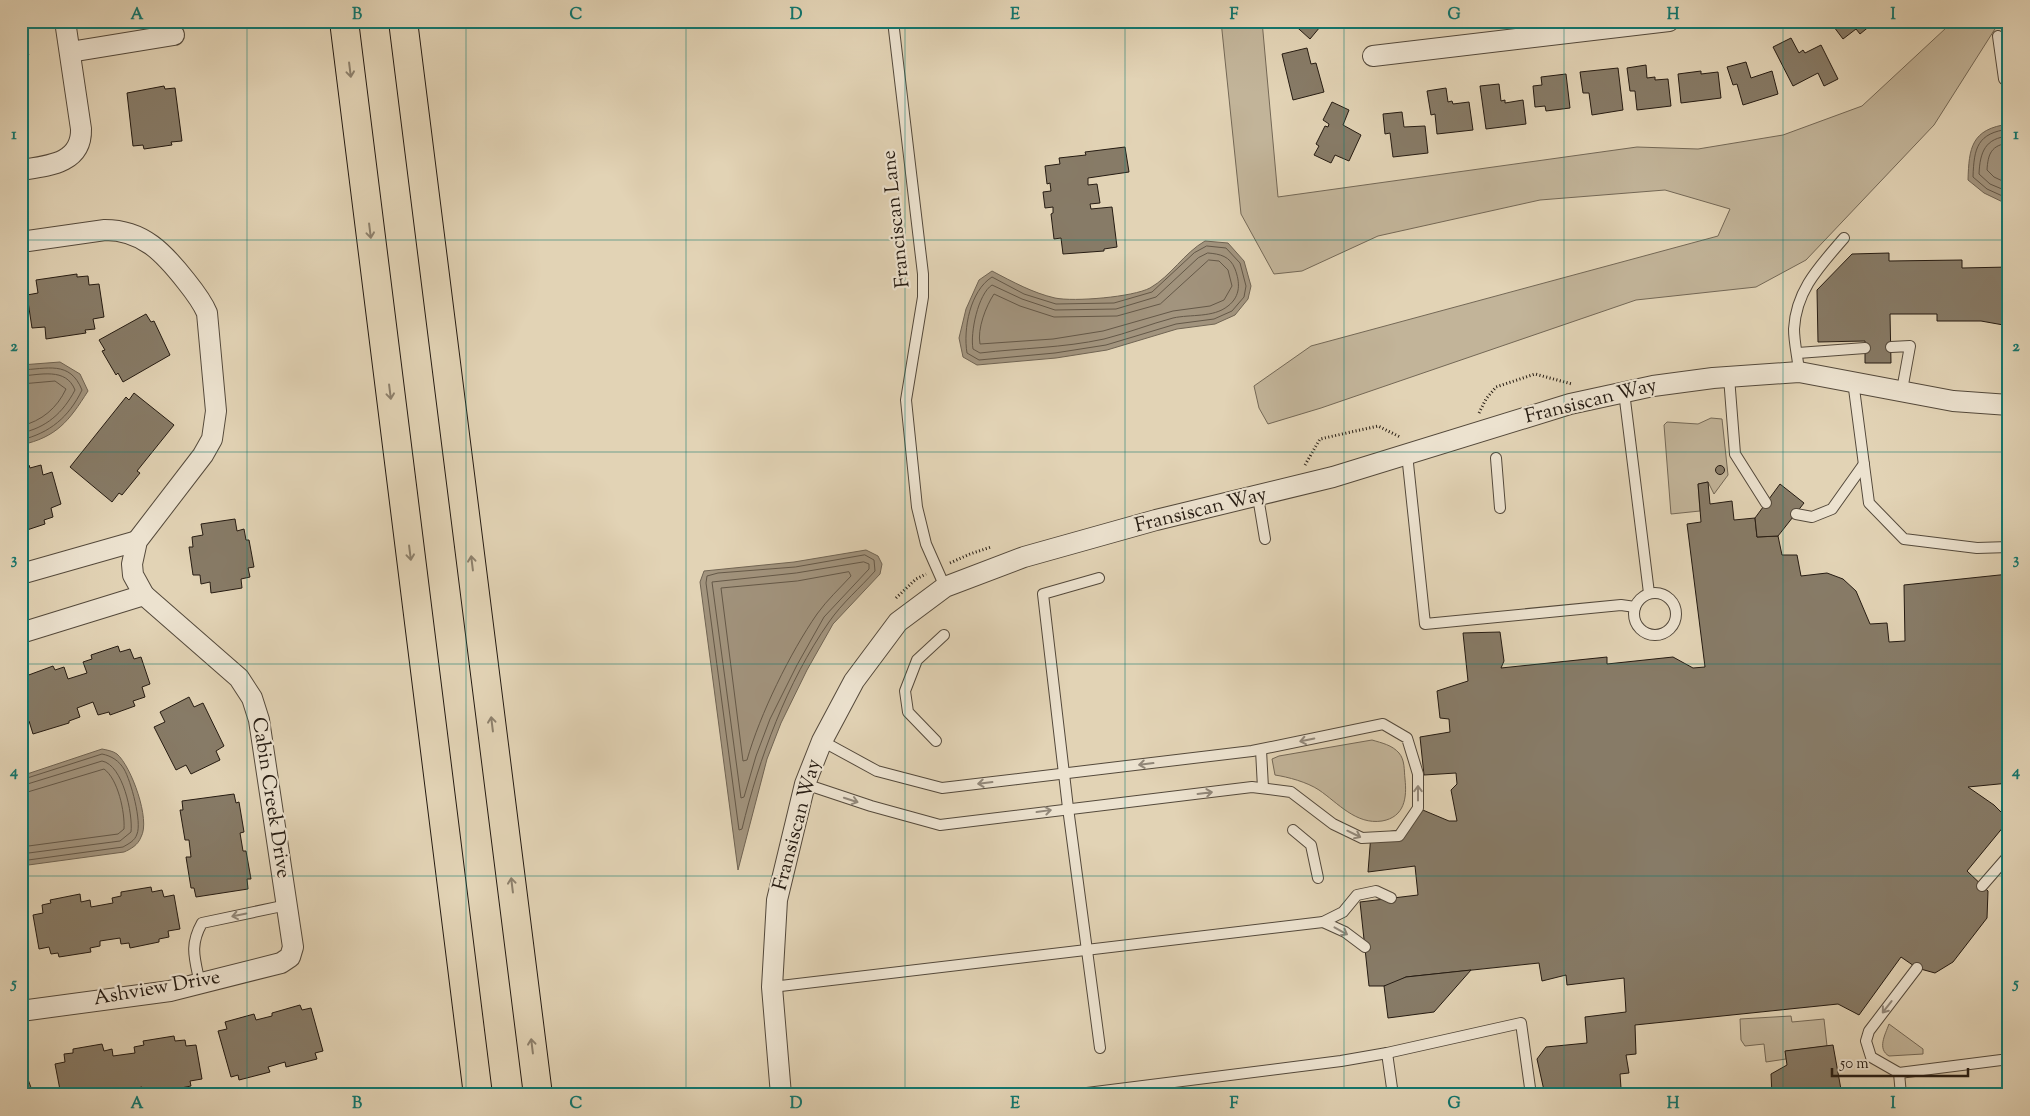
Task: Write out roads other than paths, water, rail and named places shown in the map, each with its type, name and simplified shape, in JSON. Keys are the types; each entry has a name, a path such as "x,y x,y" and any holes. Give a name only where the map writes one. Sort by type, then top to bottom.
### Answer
{"highway":[{"path":"344,21 478,1095"},
{"path":"403,21 538,1095"}],"street":[{"path":"21,170 62,163 74,152 80,142 81,129 65,21"},
{"path":"1372,56 1669,21"},
{"path":"70,52 174,36"},
{"name":"Cabin Creek Drive","path":"21,242 105,230 116,230 137,236 164,253 205,307 210,324 216,416 212,439 203,455 136,541 132,564 133,575 144,596 232,671 252,698 259,720 293,947 290,957"},
{"name":"Fransiscan Way","path":"781,1095 772,987 777,900 805,784 822,741 854,681 898,622 945,587 1024,557 1156,520 1258,497 1570,404 1654,386 1729,377 1798,363 1852,381 1953,400 2009,405"},
{"path":"21,574 136,541"},
{"path":"21,633 144,596"},
{"name":"Ashview Drive","path":"21,1011 170,991 281,963 290,957"}],"lane":[{"name":"Franciscan Lane","path":"893,21 923,274 923,297 906,400 917,507 926,544 945,587"},
{"path":"1998,36 2004,79 2009,83"},
{"path":"1844,238 1808,280 1796,316 1794,331 1798,363 1865,348"},
{"path":"1891,347 1910,346 1902,390"},
{"path":"1729,377 1735,454 1766,503"},
{"path":"1852,381 1869,503 1904,539 1977,548 2009,547"},
{"path":"1624,392 1649,593"},
{"path":"1407,454 1425,624 1621,605 1635,607"},
{"path":"1496,458 1500,508"},
{"path":"1796,514 1812,518 1832,509 1864,464"},
{"path":"1258,497 1265,539"},
{"path":"1099,578 1043,594 1068,808 1100,1048"},
{"path":"1649,593 1663,594 1673,603 1676,617 1669,629 1657,634 1643,631 1635,620 1635,607 1643,596 1649,593"},
{"path":"936,741 908,712 905,691 917,660 944,635"},
{"path":"805,784 870,806 940,825 1252,787 1292,792 1333,824 1362,838 1399,836 1418,808 1418,774 1407,738 1383,724 1261,750 942,788 877,771 822,741"},
{"path":"1261,750 1263,788"},
{"path":"1293,830 1311,845 1318,878"},
{"path":"1982,886 2009,855"},
{"path":"772,987 1323,922 1343,912 1358,895 1376,891 1391,898"},
{"path":"200,984 193,946 195,935 202,923 286,905"},
{"path":"1323,922 1345,932 1365,947"},
{"path":"1917,968 1868,1031 1866,1041 1871,1057 1899,1072 2009,1059"},
{"path":"1071,1095 1387,1053 1521,1023 1531,1095"},
{"path":"1387,1053 1393,1095"},
{"path":"1899,1072 1901,1095"}],"water":[{"path":"2009,124 2009,205 1984,193 1968,180 1971,150 1980,135 1987,130"},
{"path":"1205,241 1228,243 1244,261 1251,286 1248,299 1235,315 1215,324 1177,329 1107,350 1056,358 977,365 963,357 959,338 966,309 979,280 992,271 1031,290 1055,298 1103,298 1131,294 1150,288"},
{"path":"60,362 80,374 88,391 75,411 61,426 44,437 21,445 21,365"},
{"path":"866,550 878,556 882,564 880,574 833,624 807,670 781,723 767,759 738,870 700,582 704,571 794,562"},
{"path":"102,749 117,754 133,781 138,794 143,819 143,829 138,842 124,852 21,866 21,776"}]}
